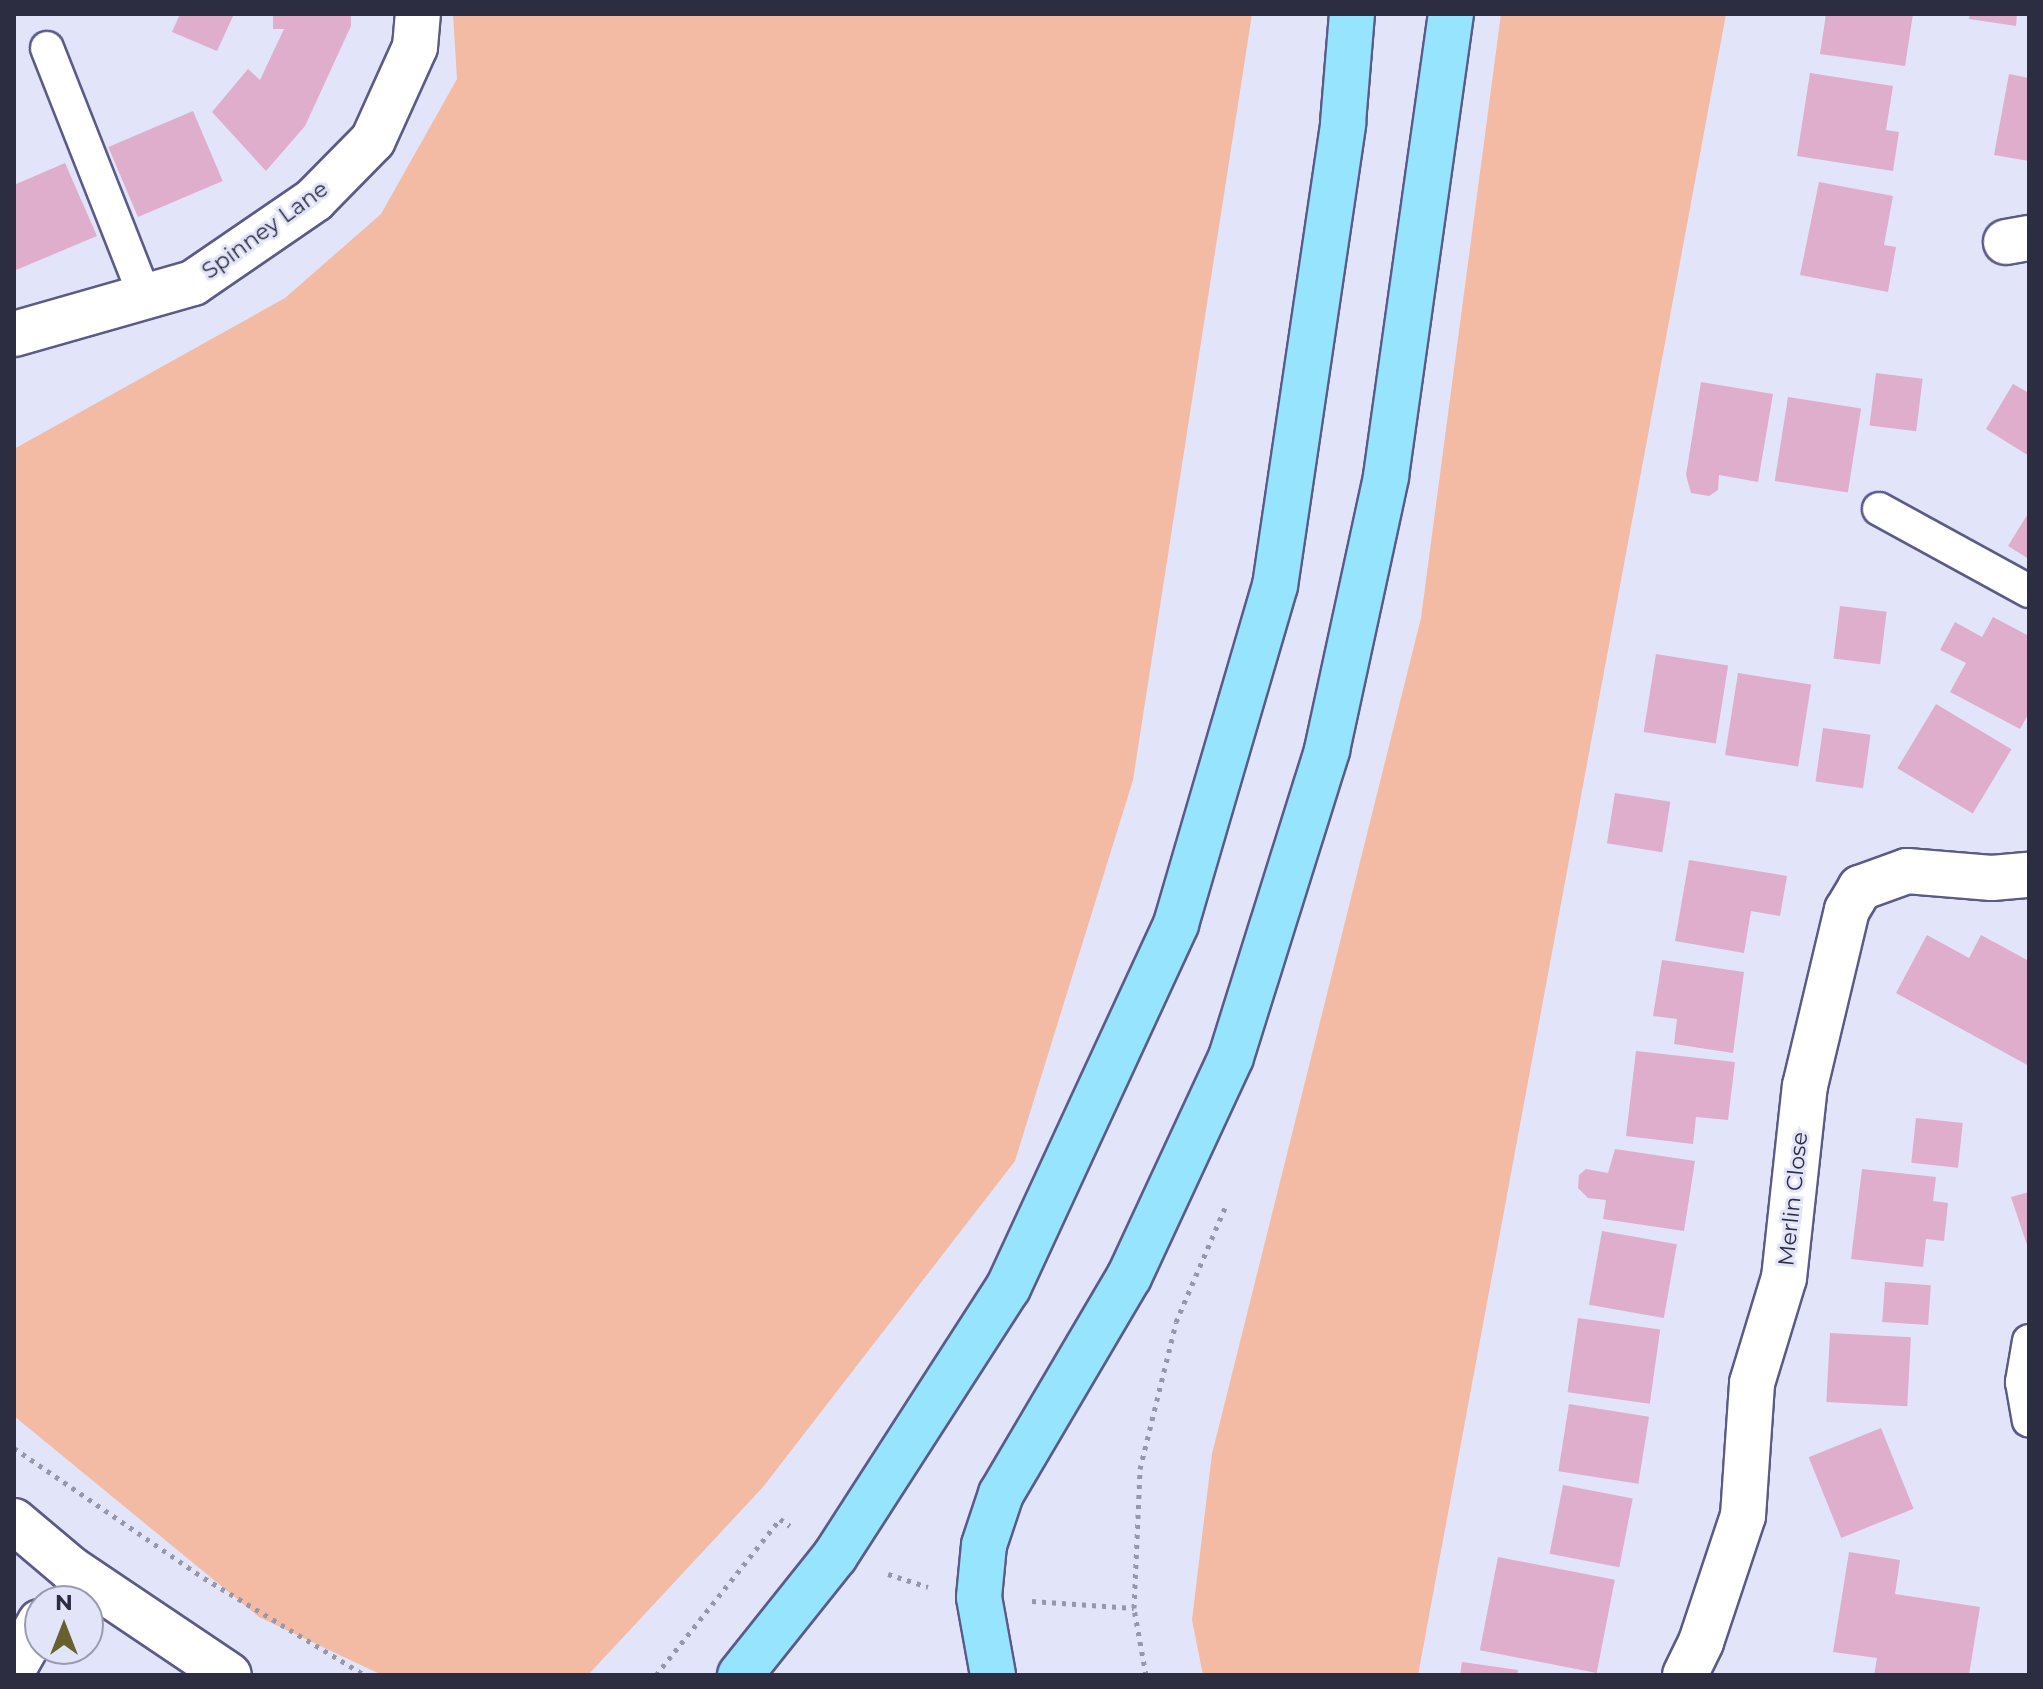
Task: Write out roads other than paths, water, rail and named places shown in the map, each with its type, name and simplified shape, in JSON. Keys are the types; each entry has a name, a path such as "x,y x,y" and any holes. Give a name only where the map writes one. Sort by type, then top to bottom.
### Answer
{"highway":[{"path":"740,1675 835,1556 1008,1288 1176,924 1275,586 1343,123 1352,14"},
{"path":"993,1675 979,1597 984,1545 1001,1494 1129,1277 1231,1057 1327,750 1386,476 1451,14"}],"street":[{"name":"Spinney Lane","path":"14,334 145,297 205,275 314,200 373,140 415,47 418,14"},
{"name":"Merlin Close","path":"1685,1675 1743,1516 1752,1383 1788,1263 1805,1086 1847,910 1860,888 1907,871 1992,878 2029,875"},
{"path":"14,1521 62,1585"},
{"path":"104,1608 229,1675"},
{"path":"14,1668 24,1650"}],"lane":[{"path":"47,48 145,297"},
{"path":"1879,509 2029,591"},
{"path":"2029,1341 2022,1382 2029,1420"}]}
